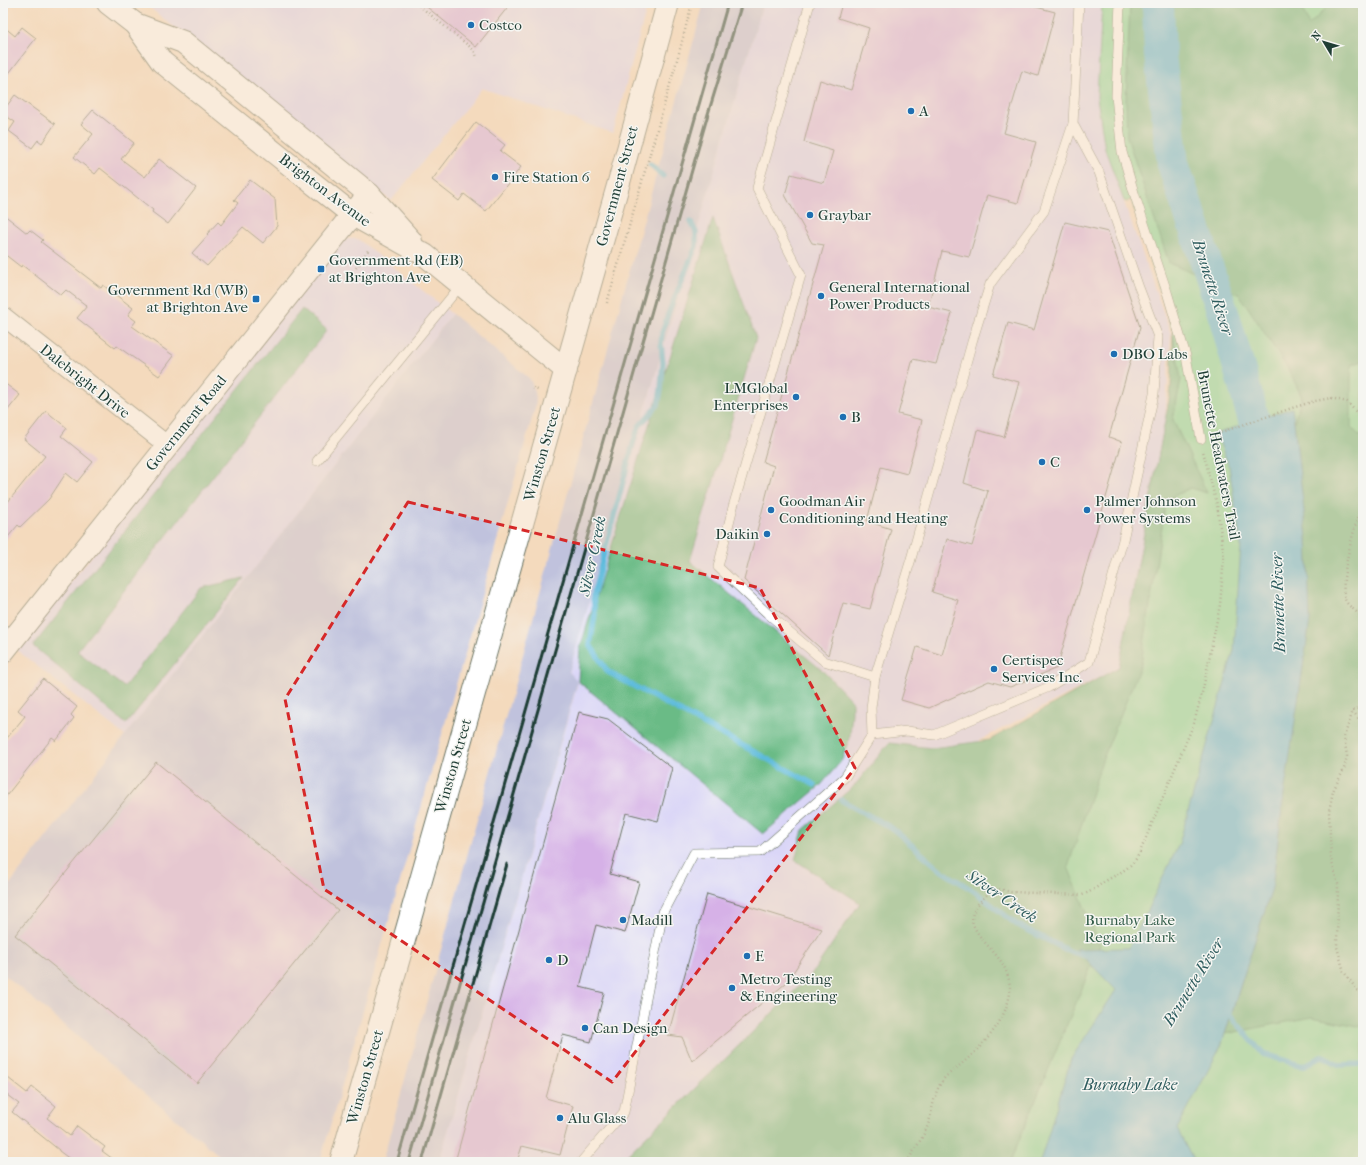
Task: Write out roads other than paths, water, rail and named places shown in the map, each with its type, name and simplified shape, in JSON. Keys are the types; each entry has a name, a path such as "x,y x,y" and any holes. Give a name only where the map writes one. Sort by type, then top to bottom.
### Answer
{"street":[{"name":"Brighton Avenue","path":"108,3 135,24 162,62 353,215 425,255"},
{"name":"Government Street","path":"566,370 668,3"},
{"name":"Brighton Avenue","path":"135,24 183,42 369,194 425,255 566,370"},
{"name":"Government Road","path":"3,652 369,194"},
{"name":"Dalebright Drive","path":"3,316 167,445"},
{"name":"Winston Street","path":"341,1162 566,370"}],"lane":[{"path":"810,3 757,188 801,276 718,567 767,613 824,661 876,677"},
{"path":"581,1162 624,1112 663,912 694,853 760,852 845,777 872,735 871,708 876,677 990,284 1044,211 1073,124 1079,3"},
{"name":"Brunette Headwaters Trail","path":"1120,3 1116,96 1122,152 1186,356 1200,439"},
{"path":"872,735 907,730 934,735 1049,687 1089,662 1123,540 1154,394 1158,337 1138,285 1099,172 1073,124"},
{"path":"317,461 461,285"}],"water":[{"name":"Burnaby Lake","path":"1292,408 1307,538 1310,620 1283,801 1272,888 1221,1046 1177,1129 1194,1162 1040,1162 1071,1059 1116,990 1076,949 1129,948 1179,844 1234,650 1241,545 1229,466 1216,434"}],"waterway":[{"name":"Brunette River","path":"1158,3 1160,55 1173,164 1225,319 1266,462"},
{"name":"Silver Creek","path":"650,164 663,176"},
{"name":"Silver Creek","path":"691,222 696,232 696,246 668,314 662,333 661,343 663,363 661,390 658,405 639,426 634,440 593,596 595,614 590,645 608,672 815,785"},
{"name":"Silver Creek","path":"841,800 893,829 942,871 974,891 1016,924 1069,951 1088,957"},
{"path":"1227,1011 1263,1054 1303,1066 1323,1056 1340,1065 1363,1064"}],"railway":[{"path":"397,1162 728,3"},
{"path":"409,1162 708,114 742,3"},
{"path":"422,1162 507,864"}],"place":[{"name":"Costco","path":"471,25"},
{"name":"A","path":"911,111"},
{"name":"Fire Station 6","path":"495,177"},
{"name":"Graybar","path":"810,215"},
{"name":"Government Rd (EB) at Brighton Ave","path":"321,269"},
{"name":"General International Power Products","path":"821,296"},
{"name":"Government Rd (WB) at Brighton Ave","path":"256,299"},
{"name":"DBO Labs","path":"1114,354"},
{"name":"LMGlobal Enterprises","path":"796,397"},
{"name":"B","path":"843,417"},
{"name":"C","path":"1042,462"},
{"name":"Goodman Air Conditioning and Heating","path":"771,510"},
{"name":"Palmer Johnson Power Systems","path":"1087,510"},
{"name":"Daikin","path":"767,534"},
{"name":"Certispec Services Inc.","path":"994,669"},
{"name":"Madill","path":"623,920"},
{"name":"E","path":"747,956"},
{"name":"D","path":"549,960"},
{"name":"Metro Testing & Engineering","path":"732,988"},
{"name":"Can Design","path":"585,1028"},
{"name":"Alu Glass","path":"560,1118"}],"park label":[{"name":"Burnaby Lake Regional Park","path":"1130,928"}]}
